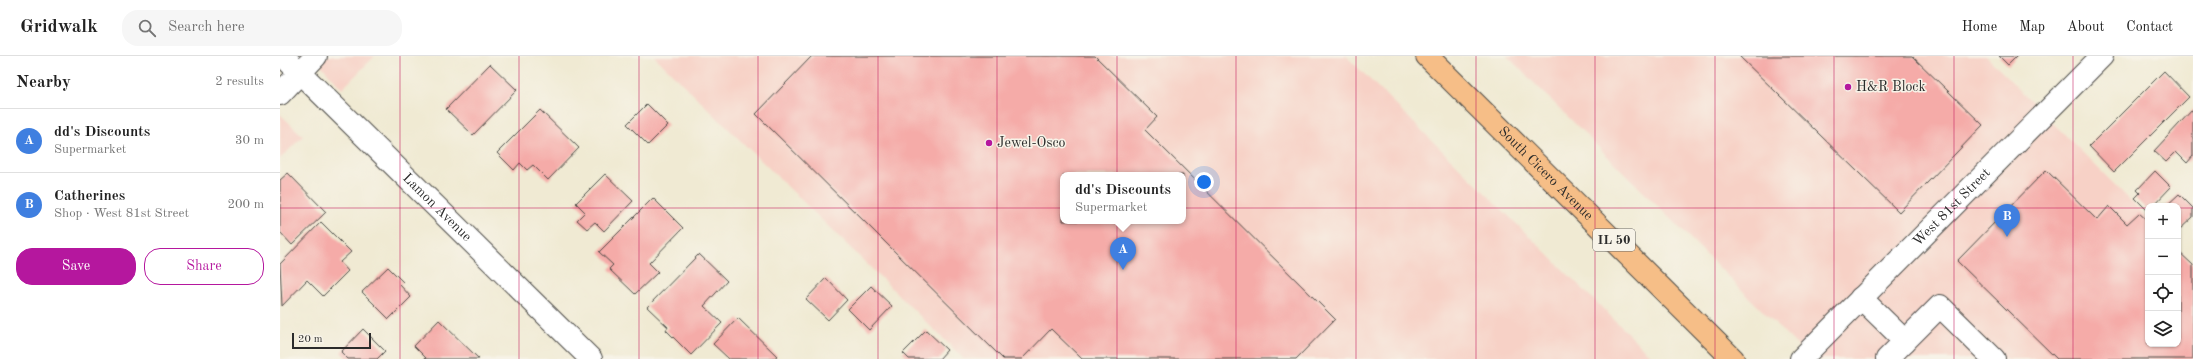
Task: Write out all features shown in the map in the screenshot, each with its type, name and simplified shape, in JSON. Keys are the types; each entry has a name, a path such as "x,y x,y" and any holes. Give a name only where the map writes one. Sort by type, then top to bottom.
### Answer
{"main road":[{"name":"South Cicero Avenue","path":"1427,56 1732,359"}],"street":[{"name":"Lamon Avenue","path":"282,56 590,359"},
{"path":"280,94 316,56"},
{"name":"West 81st Street","path":"1802,359 2102,56"},
{"path":"1861,298 1905,341"},
{"path":"1887,359 1940,306 1994,359"}],"shaded area":[{"path":"313,56 375,56 342,89"},
{"path":"654,56 1346,56 1654,359 964,359"},
{"path":"1507,56 1986,56 2145,215 2145,347 2181,347 2181,251 2193,263 2193,359 1811,359"},
{"path":"280,114 303,136 280,159"}],"building":[{"path":"812,56 1095,56 1157,117 1145,130 1335,319 1296,359 1082,359 1051,329 1022,359 1003,359 756,114"},
{"path":"1739,56 1912,56 1983,125 1899,212"},
{"path":"1999,56 2017,56 2008,65"},
{"path":"490,64 517,90 473,135 446,109"},
{"path":"2164,71 2189,97 2114,172 2089,146"},
{"path":"647,104 668,125 648,145 627,124"},
{"path":"2193,109 2193,156 2187,163 2176,152 2166,162 2154,151"},
{"path":"540,110 579,148 548,180 533,165 527,170 520,163 514,170 497,153"},
{"path":"2046,170 2097,220 2109,206 2127,224 2139,213 2145,218 2145,347 2181,347 2181,254 2193,265 2193,359 2057,359 1957,261"},
{"path":"2155,171 2171,187 2156,203 2145,203 2145,208 2135,198 2140,193 2137,190"},
{"path":"288,173 326,212 292,245 280,232 280,180"},
{"path":"605,174 633,201 604,231 595,222 587,229 577,220 585,212 576,203"},
{"path":"2179,194 2193,208 2193,217 2181,228 2181,203 2169,203"},
{"path":"653,198 683,228 649,263 658,272 635,294 609,269 613,265 599,252"},
{"path":"321,222 351,252 340,262 348,271 323,296 307,280 282,306 280,264"},
{"path":"699,254 727,281 704,306 722,323 691,355 666,330 668,327 647,307"},
{"path":"388,267 403,282 400,285 411,297 389,319 362,292"},
{"path":"826,278 847,300 828,320 806,299"},
{"path":"871,286 892,306 869,330 848,309"},
{"path":"738,318 777,356 773,359 729,359 713,344"},
{"path":"439,320 479,359 424,359 426,358 414,346"},
{"path":"363,329 385,351 377,359 348,359 341,352"},
{"path":"926,330 947,350 939,359 909,359 903,353"}],"place":[{"name":"H&R Block","path":"1848,87"},
{"name":"Jewel-Osco","path":"989,143"},
{"name":"Catherines","path":"2007,237"},
{"name":"dd's Discounts","path":"1123,270"}]}
